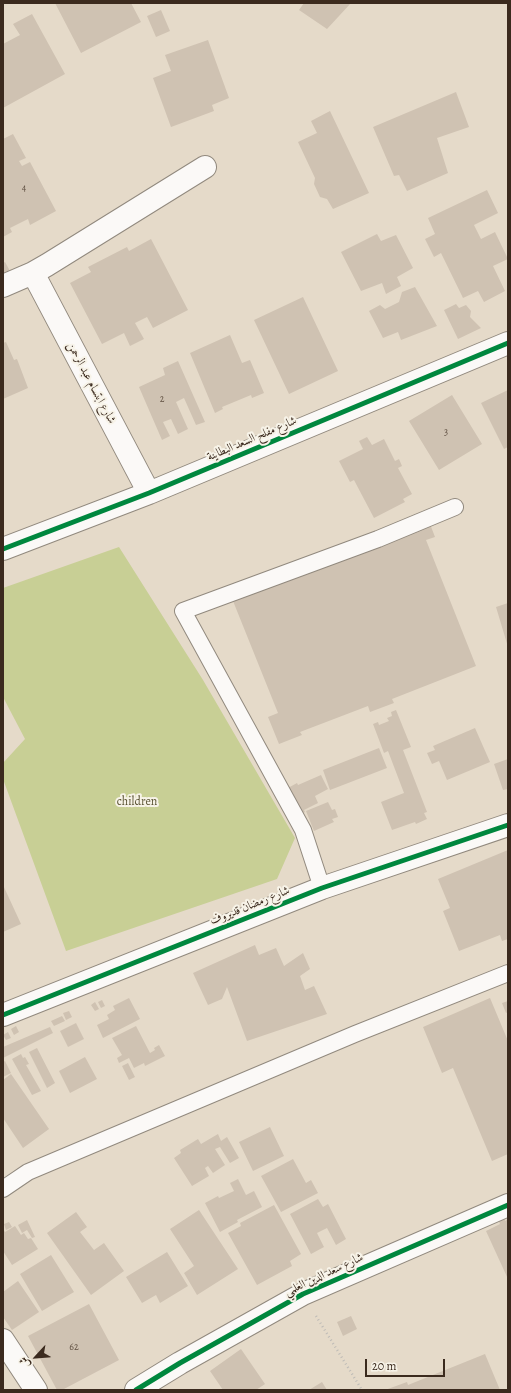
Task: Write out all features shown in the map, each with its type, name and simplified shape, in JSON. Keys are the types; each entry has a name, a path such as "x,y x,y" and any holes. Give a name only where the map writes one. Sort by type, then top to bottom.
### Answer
{"street":[{"path":"3,286 33,273 205,167"},
{"name":"شارع ابتسام عبد الرحمن","path":"33,273 149,493"},
{"name":"شارع مفلح السعد البطاينة","path":"3,549 149,493 508,343"},
{"name":"شارع رمضان قديروف","path":"3,1014 322,888 508,825"},
{"name":"شارع سعد الدين العلمي","path":"136,1390 180,1363 303,1294 508,1205"},
{"path":"3,1340 36,1390"}],"lane":[{"path":"322,888 303,830 183,611 378,539 455,507"},
{"path":"3,1189 28,1172 355,1034 508,973"}],"path":[{"path":"303,1294 362,1390"}],"green space":[{"name":"children","path":"119,547 203,680 295,838 277,879 66,951 3,779 3,763 25,739 3,697 3,588"}],"building":[{"path":"55,3 131,3 141,22 81,53"},
{"path":"304,3 351,3 327,29 299,10"},
{"path":"161,10 170,31 156,37 147,16"},
{"path":"32,14 65,74 3,108 3,44 20,35 13,24"},
{"path":"208,40 229,98 212,105 214,111 171,127 153,78 171,71 165,55"},
{"path":"456,92 469,127 437,138 448,173 407,191 399,175 394,176 373,127"},
{"path":"330,111 369,193 333,209 327,199 320,197 314,184 315,178 298,142 317,133 311,121"},
{"path":"13,134 26,158 19,161 22,166 30,162 56,211 30,225 28,219 10,228 12,232 3,237 3,139"},
{"path":"487,190 498,213 474,225 481,239 495,232 508,259 493,266 505,291 484,302 478,291 463,298 441,253 434,257 425,239 435,234 428,218"},
{"path":"377,234 381,241 396,235 413,268 397,277 401,286 386,294 382,283 361,291 341,252"},
{"path":"151,239 188,310 153,328 147,317 135,323 144,339 130,346 124,333 102,344 70,283 91,272 88,267 127,247 129,251"},
{"path":"5,262 10,271 3,275 3,263"},
{"path":"415,287 437,326 401,340 398,332 383,338 369,311 380,305 385,309 399,302 402,292"},
{"path":"303,297 338,371 289,394 254,320"},
{"path":"456,304 459,308 466,305 471,311 470,317 481,328 458,339 444,310"},
{"path":"230,335 242,363 250,360 264,393 252,398 251,395 222,407 223,409 215,413 190,353"},
{"path":"6,342 14,360 17,359 28,388 3,399 3,343"},
{"path":"178,361 205,422 196,425 184,398 176,402 188,429 178,434 171,419 163,422 170,436 162,440 139,387 165,375 163,368"},
{"path":"508,390 508,447 504,449 481,403"},
{"path":"452,395 482,444 439,470 409,421"},
{"path":"367,437 372,445 384,439 395,461 399,459 402,466 398,468 412,494 403,499 405,502 374,518 354,480 350,482 339,461 363,449 359,441"},
{"path":"430,524 435,537 426,540 476,666 392,699 394,703 370,712 368,706 300,732 302,735 279,744 268,717 278,713 231,596"},
{"path":"508,603 508,647 496,607"},
{"path":"396,710 411,747 403,750 427,812 424,813 427,819 416,824 415,822 392,830 381,802 404,793 388,751 384,753 373,724 378,722 379,725 389,721 387,718 392,716 391,712"},
{"path":"475,728 490,762 447,780 439,761 432,764 427,753 435,750 433,746"},
{"path":"379,748 387,768 330,790 323,770"},
{"path":"508,759 508,789 503,790 494,764"},
{"path":"321,775 328,789 315,796 318,803 304,810 305,812 303,813 301,809 299,810 288,788 297,783 298,785"},
{"path":"328,802 332,810 335,809 338,817 332,819 334,822 314,831 306,811"},
{"path":"508,850 508,939 502,941 500,935 459,951 443,911 450,908 438,879"},
{"path":"3,885 21,924 3,932"},
{"path":"255,945 259,955 276,948 284,966 303,953 310,969 300,976 305,990 314,986 327,1014 247,1041 227,987 222,999 208,1005 193,973"},
{"path":"129,998 140,1019 103,1038 97,1025 109,1019 107,1015 115,1010 113,1006"},
{"path":"490,998 508,1041 508,1154 492,1161 453,1068 442,1073 423,1027"},
{"path":"102,1000 105,1006 101,1008 98,1002"},
{"path":"508,1001 508,1012 506,1013 502,1003"},
{"path":"95,1002 99,1009 95,1011 91,1005"},
{"path":"69,1011 72,1017 66,1020 63,1013"},
{"path":"62,1016 65,1021 54,1026 51,1021"},
{"path":"76,1023 84,1039 68,1047 60,1031"},
{"path":"16,1026 19,1032 14,1035 11,1029"},
{"path":"136,1026 150,1053 159,1045 165,1056 145,1066 144,1063 134,1068 129,1058 119,1063 117,1058 122,1055 112,1038"},
{"path":"50,1027 53,1033 3,1058 3,1047"},
{"path":"8,1032 11,1038 6,1040 3,1035"},
{"path":"37,1048 55,1083 47,1088 29,1052"},
{"path":"21,1054 23,1058 25,1057 29,1064 26,1065 41,1091 32,1095 12,1059"},
{"path":"85,1057 97,1079 70,1093 59,1071"},
{"path":"5,1061 11,1073 3,1077 3,1062"},
{"path":"128,1063 135,1077 129,1080 122,1066"},
{"path":"11,1074 49,1129 23,1148 3,1118 3,1080"},
{"path":"270,1127 284,1156 253,1171 239,1142"},
{"path":"218,1134 221,1141 227,1137 239,1158 230,1163 220,1147 215,1149 225,1165 213,1173 208,1166 205,1168 209,1176 192,1186 174,1158 181,1153 180,1150 198,1139 201,1144"},
{"path":"293,1159 306,1183 311,1180 318,1193 281,1212 261,1176"},
{"path":"238,1179 246,1195 254,1191 262,1207 237,1220 238,1222 220,1232 205,1203 218,1196 219,1198 234,1191 230,1183"},
{"path":"318,1199 323,1207 328,1204 346,1239 336,1245 327,1228 317,1233 324,1247 311,1254 290,1214"},
{"path":"274,1205 301,1254 290,1261 292,1266 257,1285 228,1233 241,1226 240,1223"},
{"path":"199,1210 238,1269 197,1295 184,1273 194,1266 170,1229"},
{"path":"76,1212 87,1227 80,1232 94,1250 104,1243 124,1271 91,1295 47,1233"},
{"path":"504,1216 505,1221 508,1219 508,1279 486,1231 500,1224 498,1219"},
{"path":"27,1220 35,1237 32,1238 27,1230 22,1233 18,1225"},
{"path":"9,1222 12,1227 6,1230 4,1224"},
{"path":"15,1226 21,1235 24,1233 28,1239 31,1238 38,1249 12,1265 3,1251 3,1229 5,1232"},
{"path":"167,1252 188,1286 160,1303 156,1295 142,1303 126,1277"},
{"path":"51,1255 74,1292 42,1311 20,1274"},
{"path":"18,1281 39,1312 12,1330 3,1317 3,1292"},
{"path":"89,1304 119,1360 62,1390 57,1390 28,1336"},
{"path":"351,1316 357,1329 343,1336 337,1322"},
{"path":"241,1349 265,1384 256,1390 223,1390 210,1371"},
{"path":"485,1354 500,1390 385,1390 407,1382 408,1385"},
{"path":"322,1382 327,1390 309,1390"}],"cycle path":[{"path":"3,549 149,493 508,343"},
{"path":"3,1015 322,888 508,825"},
{"path":"136,1390 180,1363 303,1294 508,1205"}]}
